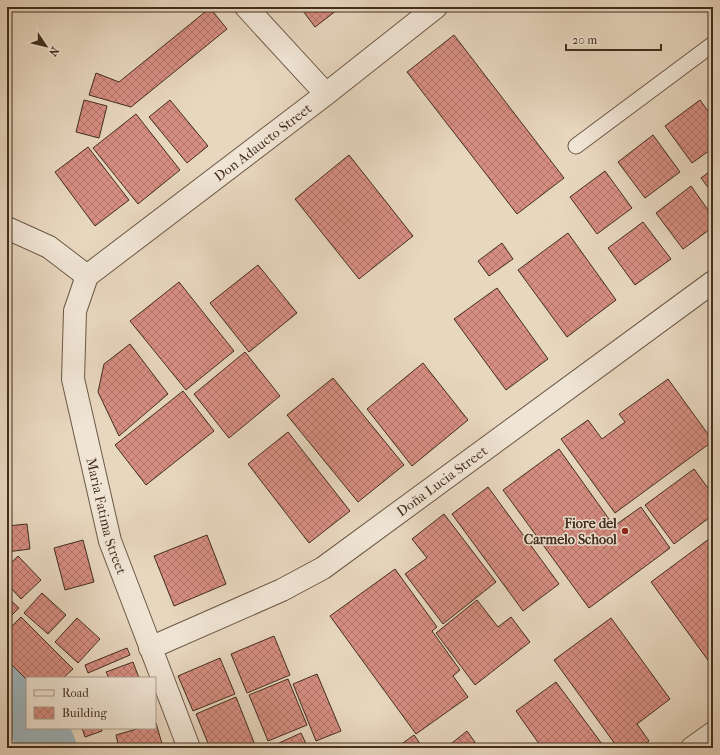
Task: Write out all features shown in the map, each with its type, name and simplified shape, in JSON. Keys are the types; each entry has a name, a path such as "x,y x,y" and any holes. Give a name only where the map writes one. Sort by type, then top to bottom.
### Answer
{"street":[{"path":"246,7 326,94"},
{"name":"Don Adaucto Street","path":"87,276 326,94 436,7"},
{"path":"7,228 50,247 87,276"},
{"name":"Maria Fatima Street","path":"87,276 75,311 73,379 110,541 189,748"},
{"name":"Doña Lucia Street","path":"150,648 282,590 323,568 713,282"},
{"path":"692,748 713,733"}],"lane":[{"path":"576,146 713,44"}],"building":[{"path":"300,7 341,7 315,27"},
{"path":"210,8 227,29 131,107 89,95 96,73 119,82"},
{"path":"454,35 564,178 517,214 407,72"},
{"path":"84,100 107,106 99,138 76,132"},
{"path":"170,100 208,146 187,163 149,117"},
{"path":"700,100 713,118 713,148 692,163 665,126"},
{"path":"136,114 180,170 138,204 93,148"},
{"path":"653,135 680,172 645,198 618,162"},
{"path":"88,147 129,200 95,226 55,172"},
{"path":"349,155 413,236 359,279 295,199"},
{"path":"713,169 713,194 701,178"},
{"path":"605,171 632,208 597,234 570,197"},
{"path":"691,186 713,217 713,227 683,249 656,213"},
{"path":"643,222 671,259 635,285 608,248"},
{"path":"568,233 616,300 567,337 518,270"},
{"path":"502,243 513,259 489,276 478,261"},
{"path":"258,265 297,313 249,352 210,303"},
{"path":"179,282 234,351 186,390 130,321"},
{"path":"497,288 548,359 506,390 454,319"},
{"path":"130,344 168,394 119,436 98,392 104,364"},
{"path":"245,352 280,396 229,438 194,394"},
{"path":"423,363 468,420 412,466 367,409"},
{"path":"333,378 404,465 358,502 287,415"},
{"path":"668,379 713,441 615,513 561,439 588,420 602,439 625,422 619,414"},
{"path":"183,391 214,431 146,485 115,445"},
{"path":"288,432 350,511 309,543 248,464"},
{"path":"559,449 614,526 641,507 670,548 589,608 503,490"},
{"path":"694,469 713,495 713,515 674,544 645,505"},
{"path":"488,487 559,584 523,611 452,514"},
{"path":"444,514 496,582 443,624 405,574 427,558 412,539"},
{"path":"27,524 30,549 7,552 7,526"},
{"path":"207,535 226,584 174,606 154,556"},
{"path":"713,536 713,667 651,582"},
{"path":"83,540 94,582 65,590 54,548"},
{"path":"18,556 41,580 21,599 7,584 7,567"},
{"path":"395,569 437,627 432,631 460,670 453,676 468,697 416,734 330,616"},
{"path":"42,593 66,615 48,634 24,613"},
{"path":"7,597 19,608 7,620"},
{"path":"477,600 498,627 511,617 530,642 475,685 436,633"},
{"path":"21,617 73,669 64,677 26,677 26,679 7,660 7,631"},
{"path":"77,618 100,639 78,663 55,642"},
{"path":"611,618 670,699 637,724 649,741 639,748 618,748 554,660"},
{"path":"274,636 290,675 247,693 231,654"},
{"path":"127,648 130,655 88,673 85,665"},
{"path":"220,658 235,694 193,711 178,676"},
{"path":"133,662 139,677 108,677 106,672"},
{"path":"317,674 341,731 316,741 293,684"},
{"path":"288,679 307,725 268,741 249,695"},
{"path":"556,682 605,748 542,748 516,711"},
{"path":"236,697 255,745 248,748 210,748 196,714"},
{"path":"156,723 163,747 119,748 116,735 137,729 156,729"},
{"path":"82,729 101,729 102,731 85,737"},
{"path":"467,731 479,748 447,747"},
{"path":"301,733 308,748 268,748"},
{"path":"414,735 423,748 396,748"}],"waterway":[{"path":"7,694 26,705"},
{"path":"39,729 48,748"}],"place":[{"name":"Fiore del Carmelo School","path":"625,531"}]}
